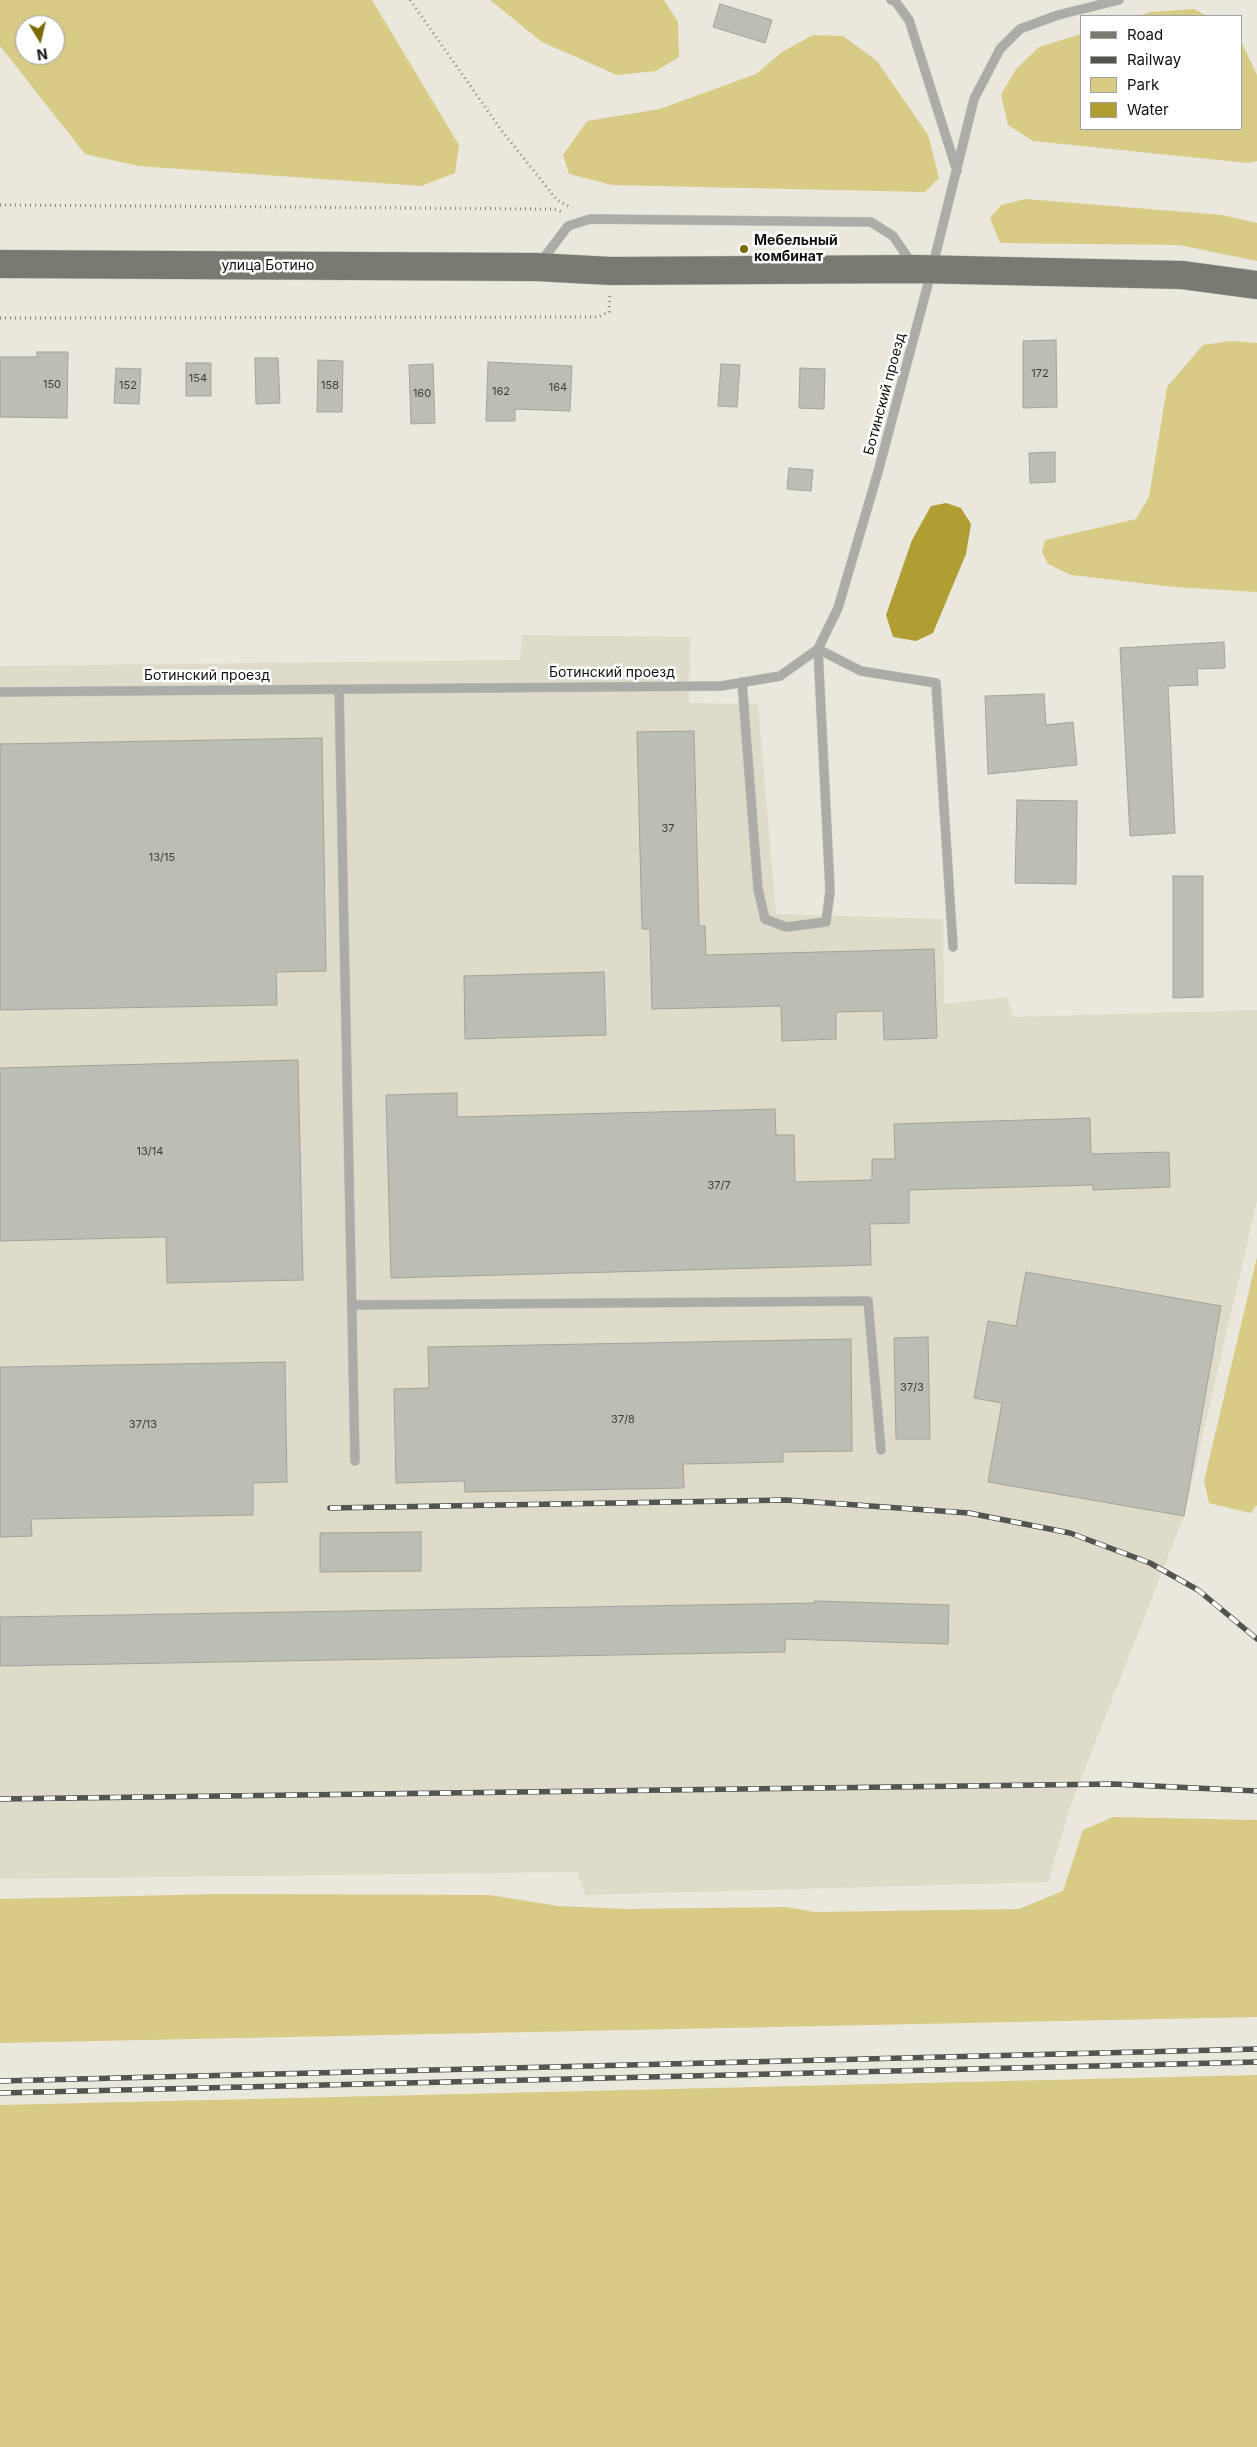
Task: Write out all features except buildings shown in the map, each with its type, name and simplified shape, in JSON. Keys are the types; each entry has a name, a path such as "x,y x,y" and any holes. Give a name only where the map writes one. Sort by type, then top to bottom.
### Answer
{"main road":[{"name":"улица Ботино","path":"0,264 536,267 611,271 924,269 1182,274 1257,285"}],"lane":[{"path":"891,0 895,1 909,20 957,171"},
{"name":"Ботинский проезд","path":"0,692 721,686 780,676 818,649 838,608 878,472 924,269 957,171 974,99 1000,49 1020,28 1058,15 1119,0"},
{"path":"536,267 568,226 590,219 871,222 894,236 924,269"},
{"path":"742,682 758,890 765,919 786,927 826,922 830,891 818,649 862,671 936,682 953,947"},
{"path":"339,689 356,1461"},
{"path":"352,1305 868,1301 881,1450"}],"path":[{"path":"410,0 502,131 557,200 590,219"},
{"path":"0,205 552,209 590,219"},
{"path":"0,318 598,317 609,312 611,271"}],"shaded area":[{"path":"522,635 690,637 689,703 758,704 776,914 943,919 944,1004 1007,997 1013,1017 1257,1010 1257,1201 1184,1516 1070,1807 1048,1882 585,1895 577,1872 0,1879 0,666 520,660"}],"green space":[{"path":"0,0 372,0 459,145 455,173 421,186 138,166 85,154 0,46"},
{"path":"490,0 664,0 678,22 679,57 656,71 617,75 542,42"},
{"path":"1194,9 1205,15 1141,15 1151,12"},
{"path":"1080,34 1080,130 1242,130 1242,43 1257,75 1257,161 1248,163 1033,141 1008,125 1001,95 1016,69 1039,47"},
{"path":"813,35 843,36 877,61 928,135 939,178 925,192 612,185 569,174 563,155 587,121 660,109 756,74 782,52"},
{"path":"1026,199 1222,215 1257,223 1257,261 1179,245 1000,243 990,218 1001,205"},
{"path":"1231,341 1257,343 1257,592 1175,587 1071,575 1048,564 1042,552 1045,540 1136,519 1149,497 1167,387 1203,345"},
{"path":"1257,1257 1257,1505 1251,1513 1209,1503 1204,1481"},
{"path":"1113,1817 1257,1820 1257,2017 0,2043 0,1899 218,1894 490,1895 558,1906 626,1909 786,1907 815,1912 1019,1909 1063,1891 1083,1830"},
{"path":"1257,2075 1257,2447 0,2447 0,2105"}],"water":[{"path":"946,503 961,508 971,524 966,554 933,633 916,641 893,637 886,615 912,540 931,506"}],"railway":[{"path":"330,1508 786,1500 969,1513 1070,1533 1150,1563 1198,1590 1257,1639"},
{"path":"0,1799 1113,1784 1257,1791"},
{"path":"0,2081 1257,2049"},
{"path":"0,2093 1257,2062"}],"place":[{"name":"Мебельный комбинат","path":"744,249"}]}
